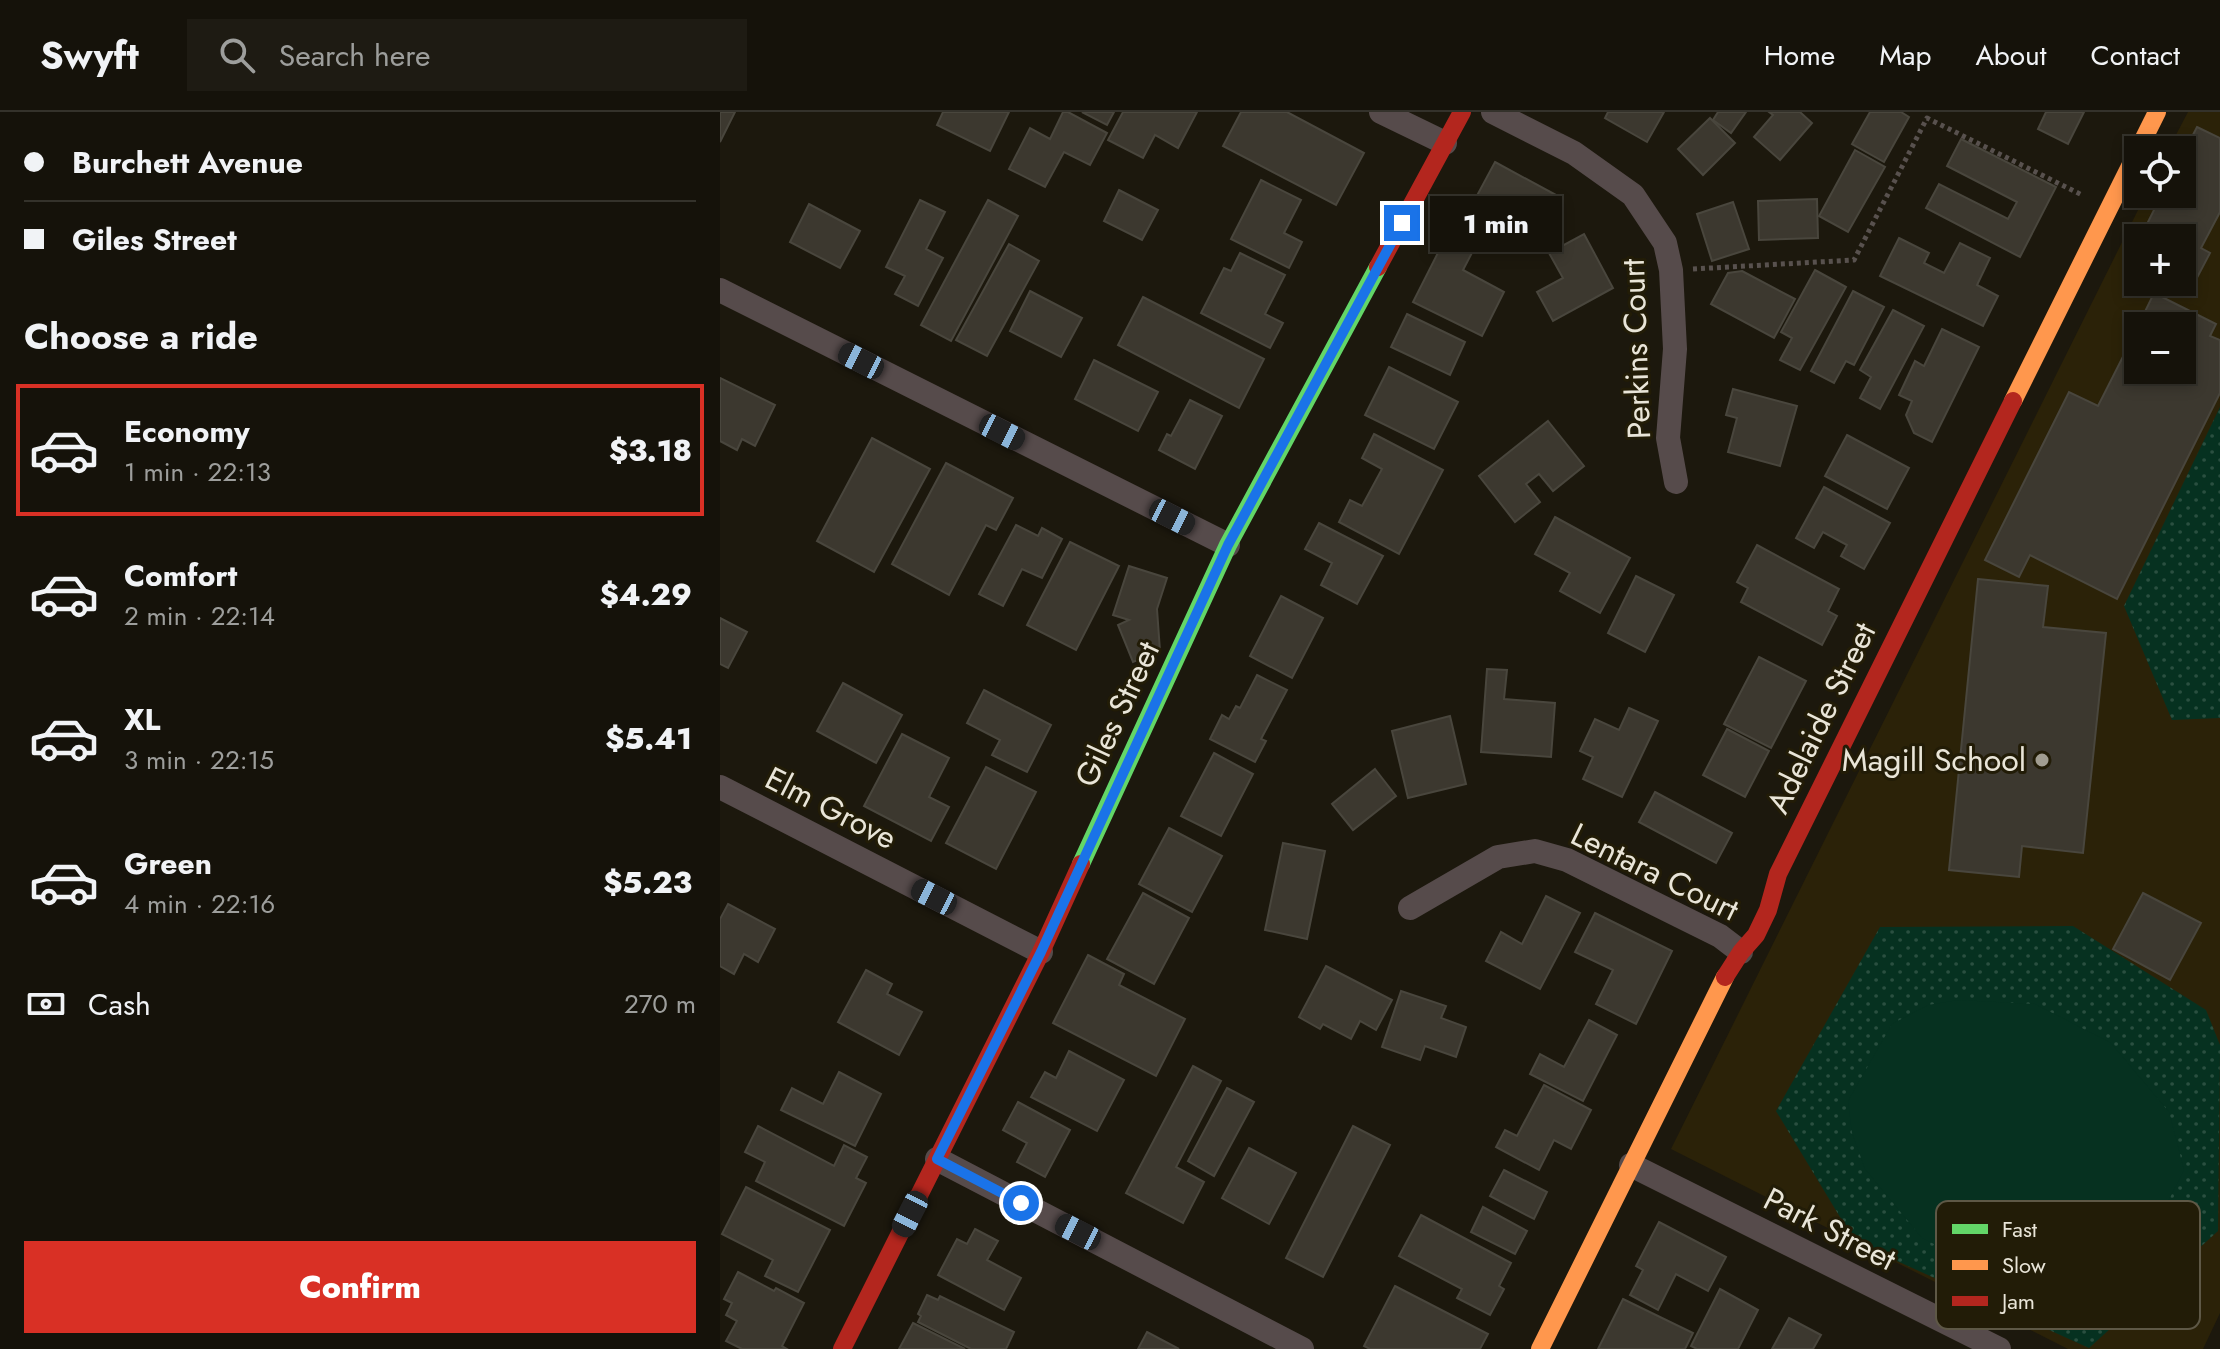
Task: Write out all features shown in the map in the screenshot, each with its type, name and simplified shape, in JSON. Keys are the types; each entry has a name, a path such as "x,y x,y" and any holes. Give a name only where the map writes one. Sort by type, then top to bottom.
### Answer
{"street":[{"path":"1381,112 1445,143"},
{"name":"Giles Street","path":"842,1349 1041,952 1228,545 1462,112"},
{"name":"Perkins Court","path":"1493,112 1574,153 1633,195 1665,243 1671,270 1675,349 1668,438 1676,482"},
{"name":"Adelaide Street","path":"1540,1349 1723,980 1762,923 1778,874 2157,112"},
{"path":"720,290 1228,545"},
{"name":"Elm Grove","path":"720,787 1041,952"},
{"name":"Lentara Court","path":"1410,908 1498,857 1535,851 1567,860 1720,936 1741,952"},
{"path":"937,1159 1302,1349"},
{"name":"Park Street","path":"1631,1165 1936,1318"},
{"name":"Park Street","path":"1959,1329 1999,1349"}],"path":[{"path":"1671,270 1854,260 1927,118 2108,207"}],"shaded area":[{"name":"Magill School","path":"2188,112 2220,112 2220,1313 2203,1349 2068,1349 2028,1329 2200,1329 2200,1201 1936,1201 1936,1283 1671,1149 2124,238 2124,296 2196,296 2196,224 2131,224 2139,208 2196,208 2196,136 2175,136"}],"green space":[{"path":"2220,407 2220,718 2172,720 2124,606"},
{"path":"2073,926 2206,1010 2220,1045 2218,1231 2200,1247 2200,1201 1936,1201 1936,1279 1855,1242 1776,1111 1880,927"},
{"path":"1958,1000 2035,1004 2111,1043 2169,1112 2184,1170 2168,1201 1936,1201 1936,1245 1922,1238 1865,1169 1852,1133 1848,1101 1892,1024 1928,1005"},
{"path":"2047,1329 2110,1329 2089,1348"}],"building":[{"path":"720,112 735,112 720,142"},
{"path":"943,112 1009,112 990,151 937,125"},
{"path":"1063,112 1107,133 1090,165 1064,152 1045,187 1009,169 1030,128 1050,139"},
{"path":"1082,112 1114,112 1107,125"},
{"path":"1123,112 1197,112 1178,148 1155,135 1143,158 1108,140"},
{"path":"1241,112 1287,112 1364,153 1336,205 1223,146"},
{"path":"1608,112 1664,112 1647,142 1605,118"},
{"path":"1718,112 1746,112 1731,133 1713,120"},
{"path":"1769,112 1800,112 1812,123 1780,160 1754,137 1773,115"},
{"path":"1870,112 1901,112 1909,117 1884,162 1852,144"},
{"path":"2046,112 2084,112 2068,144 2038,129"},
{"path":"1710,118 1735,143 1703,175 1678,149"},
{"path":"2197,127 2220,138 2220,212 2201,248 2210,253 2196,280 2196,224 2147,224 2155,208 2196,208 2196,136 2192,136"},
{"path":"1961,139 2056,187 2020,257 1926,208 1939,184 2008,219 2017,202 1947,166"},
{"path":"1855,150 1885,167 1848,232 1819,216"},
{"path":"1495,162 1556,195 1526,250 1506,239 1514,225 1473,203"},
{"path":"1261,180 1301,200 1284,233 1302,242 1289,268 1231,239"},
{"path":"1119,190 1158,210 1142,240 1104,221"},
{"path":"1817,199 1818,238 1759,240 1758,201"},
{"path":"920,200 945,212 926,249 943,258 918,306 895,294 905,276 886,267"},
{"path":"988,200 1018,216 951,341 921,325"},
{"path":"1733,202 1749,249 1712,261 1697,214"},
{"path":"809,204 860,231 840,268 790,242"},
{"path":"1448,233 1475,247 1463,270 1504,292 1482,336 1413,302"},
{"path":"1584,234 1613,288 1553,321 1537,292 1563,278 1549,253"},
{"path":"1899,238 1929,253 1924,263 1944,273 1960,243 1990,258 1977,285 1998,296 1983,326 1880,276"},
{"path":"1009,244 1039,261 987,356 956,340"},
{"path":"1240,253 1285,275 1265,314 1283,323 1270,348 1201,313 1224,268 1231,271"},
{"path":"1815,270 1846,287 1800,370 1780,360 1792,338 1781,332"},
{"path":"1742,271 1795,299 1774,338 1711,304 1728,273"},
{"path":"1030,291 1082,318 1061,357 1010,331"},
{"path":"1853,291 1884,307 1854,365 1846,361 1834,383 1811,371"},
{"path":"2153,296 2160,296 2192,312 2145,312"},
{"path":"1143,297 1264,359 1239,408 1118,345"},
{"path":"1893,310 1924,326 1880,409 1860,398 1871,377 1860,370"},
{"path":"1407,314 1465,342 1450,375 1391,347"},
{"path":"2196,314 2216,324 2210,336 2220,340 2220,393 2117,599 2030,555 2019,577 1985,560 2069,392 2098,406 2124,355 2124,384 2196,384"},
{"path":"1942,329 1979,347 1932,442 1914,433 1906,415 1912,401 1899,395 1915,361 1924,366"},
{"path":"1094,360 1158,392 1138,431 1075,399"},
{"path":"1389,367 1458,402 1434,449 1365,415"},
{"path":"720,378 775,405 755,446 742,439 737,450 720,441"},
{"path":"1733,389 1797,406 1780,466 1728,452 1737,418 1726,415"},
{"path":"1190,400 1222,416 1195,469 1159,450 1167,434 1171,436"},
{"path":"1548,421 1584,466 1553,491 1539,474 1526,484 1540,502 1515,522 1479,476"},
{"path":"1374,434 1443,470 1399,554 1339,522 1350,500 1362,506 1382,469 1362,458"},
{"path":"1847,435 1909,468 1887,509 1825,476"},
{"path":"872,438 930,469 874,572 817,541"},
{"path":"946,463 1013,498 996,530 986,525 949,595 892,564"},
{"path":"1824,487 1890,523 1864,569 1841,556 1847,545 1823,532 1814,548 1796,538"},
{"path":"1555,517 1630,558 1600,613 1560,591 1570,573 1535,554"},
{"path":"1319,523 1383,556 1357,604 1321,585 1332,563 1305,549"},
{"path":"1016,525 1038,536 1042,528 1062,539 1042,578 1022,569 1003,606 979,594"},
{"path":"1070,542 1119,566 1076,650 1027,625"},
{"path":"1757,545 1839,589 1828,611 1837,616 1822,645 1741,602 1748,588 1737,582"},
{"path":"1129,566 1167,578 1157,609 1160,651 1133,662 1118,625 1129,620 1113,615"},
{"path":"1636,576 1674,595 1645,652 1608,633"},
{"path":"1978,579 2048,586 2043,627 2106,633 2083,853 2022,846 2019,877 1949,870"},
{"path":"1281,596 1323,618 1292,678 1250,656"},
{"path":"720,618 747,632 728,668 720,664"},
{"path":"1759,657 1806,681 1771,748 1724,724"},
{"path":"1487,669 1507,670 1504,699 1555,703 1551,757 1481,752"},
{"path":"1257,675 1287,690 1261,739 1266,741 1255,762 1210,739 1222,715 1229,719 1236,706 1240,708"},
{"path":"843,683 902,715 876,763 817,731"},
{"path":"984,690 1051,725 1027,772 992,755 1000,740 967,723"},
{"path":"1629,708 1658,721 1622,797 1583,779 1593,757 1580,751 1595,719 1619,730"},
{"path":"1450,716 1466,784 1408,798 1392,731"},
{"path":"1727,729 1769,751 1745,797 1703,775"},
{"path":"902,734 949,758 929,797 949,807 931,841 864,806"},
{"path":"1214,753 1253,774 1221,836 1181,816"},
{"path":"986,767 1036,792 996,869 946,843"},
{"path":"1375,769 1396,796 1353,830 1332,804"},
{"path":"1655,792 1732,833 1716,863 1639,822"},
{"path":"1169,828 1222,856 1192,912 1139,884"},
{"path":"1283,843 1325,851 1307,939 1265,930"},
{"path":"1143,893 1189,918 1154,984 1107,959"},
{"path":"2143,893 2201,923 2170,980 2113,949"},
{"path":"1546,896 1580,913 1540,989 1486,961 1501,932 1522,944"},
{"path":"728,904 775,929 758,962 744,954 734,974 720,966 720,919"},
{"path":"1595,913 1672,951 1636,1024 1596,1004 1613,970 1575,952"},
{"path":"1088,955 1124,974 1119,985 1185,1019 1156,1076 1053,1023"},
{"path":"1326,966 1392,1000 1376,1030 1360,1021 1351,1039 1323,1024 1320,1029 1299,1017"},
{"path":"866,970 892,984 887,994 922,1012 899,1055 838,1022"},
{"path":"1401,991 1446,1006 1441,1018 1466,1027 1456,1057 1425,1046 1420,1060 1382,1047"},
{"path":"1589,1020 1617,1035 1583,1101 1530,1074 1540,1054 1564,1067"},
{"path":"1069,1051 1124,1080 1097,1131 1031,1097 1045,1072 1056,1078"},
{"path":"1193,1066 1221,1081 1176,1167 1204,1182 1183,1223 1126,1193"},
{"path":"839,1072 881,1094 855,1146 781,1110 792,1088 823,1104"},
{"path":"1544,1085 1591,1110 1571,1149 1554,1140 1539,1170 1496,1147 1505,1130 1517,1136"},
{"path":"1227,1088 1254,1102 1214,1176 1188,1161"},
{"path":"1018,1102 1070,1130 1045,1177 1017,1162 1027,1143 1003,1130"},
{"path":"758,1126 834,1166 844,1145 867,1157 856,1178 866,1183 844,1226 756,1181 765,1162 745,1152"},
{"path":"1353,1126 1390,1145 1323,1277 1286,1258"},
{"path":"1249,1148 1296,1173 1269,1224 1222,1198"},
{"path":"1504,1170 1547,1192 1534,1219 1490,1196"},
{"path":"746,1187 830,1230 798,1292 765,1276 773,1260 722,1234"},
{"path":"1483,1207 1527,1231 1515,1254 1471,1232"},
{"path":"1421,1215 1511,1263 1499,1286 1504,1289 1490,1315 1457,1298 1462,1289 1399,1256"},
{"path":"1659,1222 1726,1257 1708,1291 1676,1274 1658,1310 1630,1295 1643,1270 1636,1266"},
{"path":"975,1229 998,1241 987,1260 1021,1278 1004,1310 938,1275 957,1239 967,1244"},
{"path":"738,1272 804,1303 782,1346 787,1349 742,1349 726,1341 737,1321 726,1315 732,1303 724,1299"},
{"path":"1395,1286 1488,1334 1480,1349 1370,1349 1364,1346"},
{"path":"1720,1289 1758,1310 1738,1349 1697,1349 1691,1346"},
{"path":"927,1295 938,1300 940,1296 1014,1332 1006,1349 971,1349 918,1322 921,1316 918,1314"},
{"path":"1623,1299 1693,1333 1685,1349 1598,1349"},
{"path":"1789,1318 1821,1335 1813,1349 1772,1349"},
{"path":"913,1323 965,1349 899,1349"},
{"path":"1147,1332 1179,1349 1138,1349"}],"traffic: fast":[{"path":"1081,864 1228,545 1378,267"}],"traffic: slow":[{"path":"2013,401 2157,112"},
{"path":"1540,1349 1725,977"}],"traffic: jam":[{"path":"1378,267 1462,112"},
{"path":"1725,977 1756,935 1768,910 1778,874 2013,401"},
{"path":"842,1349 1041,952 1081,864"}],"place":[{"name":"Magill School","path":"2042,760"}],"route":[{"path":"1021,1203 937,1159 1041,952 1228,545 1402,223"}]}
